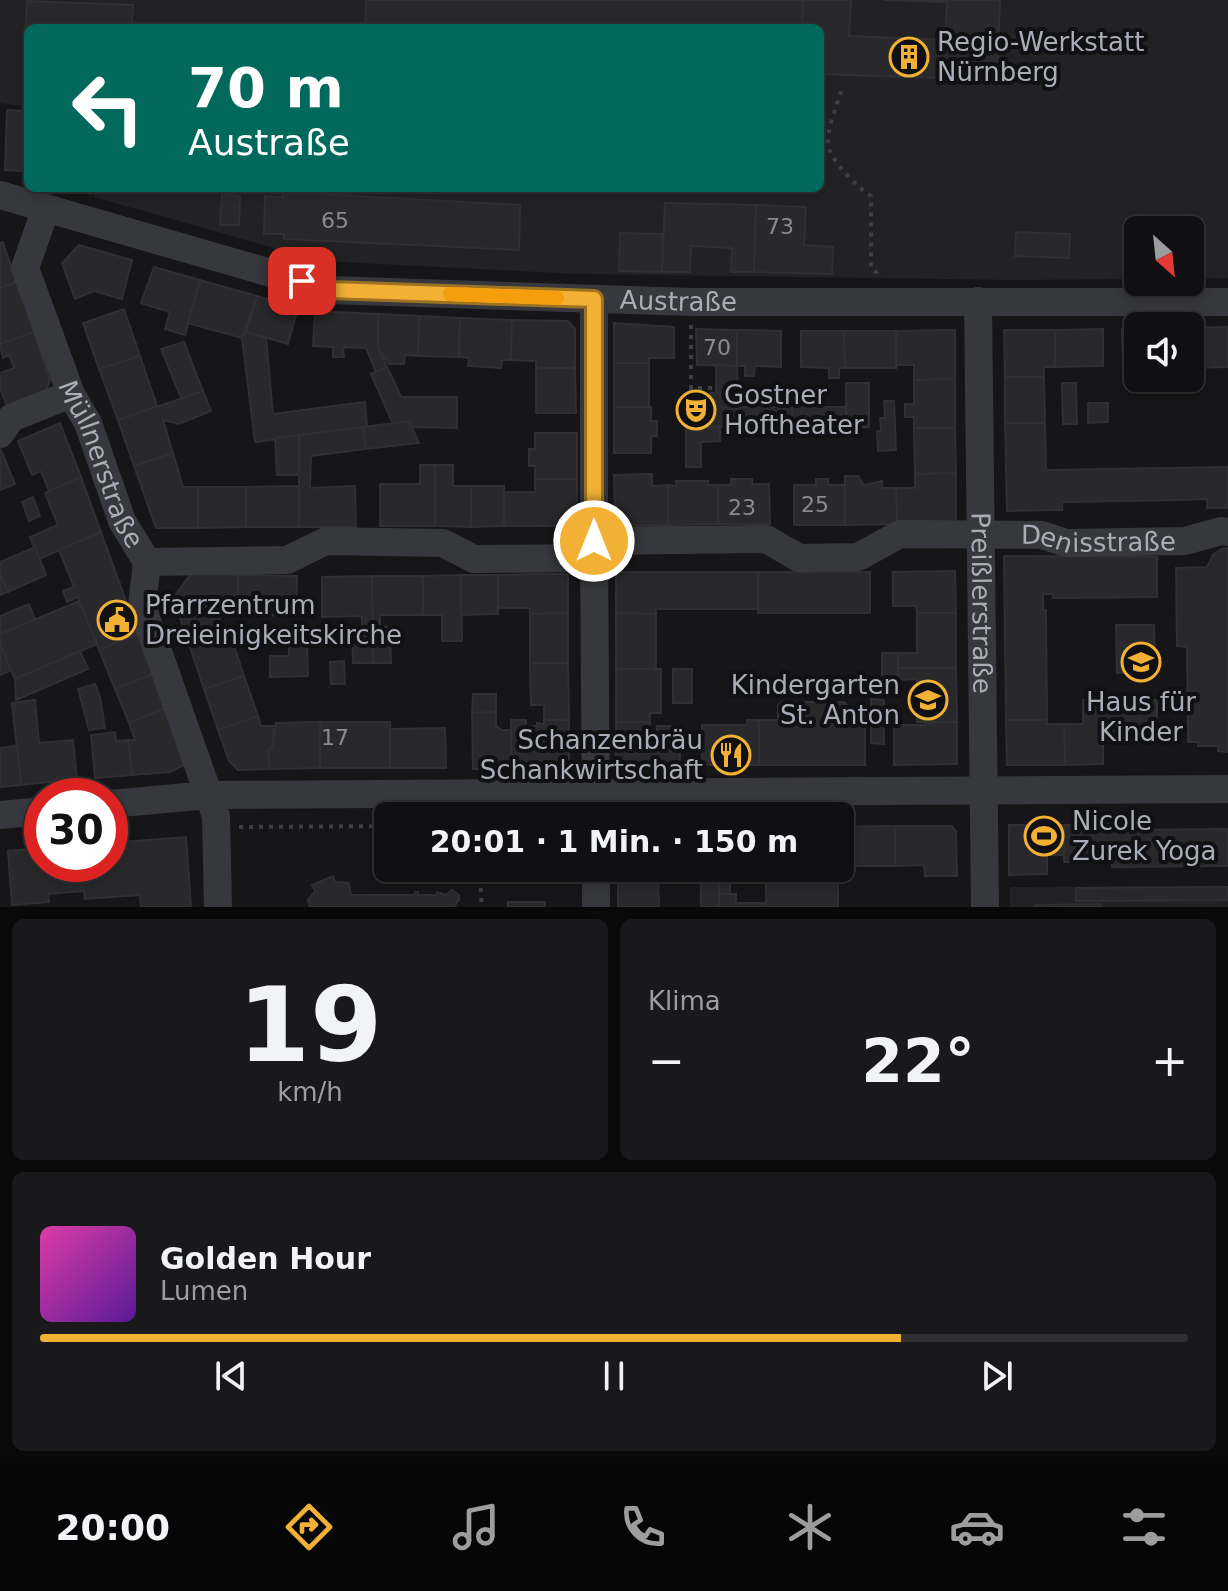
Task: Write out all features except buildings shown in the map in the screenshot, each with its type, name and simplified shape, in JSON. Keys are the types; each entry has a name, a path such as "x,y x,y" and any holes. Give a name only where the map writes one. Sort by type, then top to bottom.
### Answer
{"street":[{"name":"Austraße","path":"0,195 330,290 691,302 1228,302"},
{"name":"Müllnerstraße","path":"46,208 25,268 71,394 88,423 122,521 147,562 142,606 216,816 218,907"},
{"path":"594,299 596,802"},
{"name":"Preißlerstraße","path":"978,301 985,907"},
{"path":"0,434 11,418 71,394"},
{"name":"Denisstraße","path":"147,562 287,560 326,541 443,543 474,559 766,539 799,558 858,557 900,534 1042,535 1066,543 1185,541 1221,531 1228,532"},
{"path":"652,802 986,790 1228,789"},
{"path":"128,802 209,795 510,802"},
{"path":"0,815 24,813"},
{"path":"596,882 596,907"}],"path":[{"path":"841,91 829,148 854,185 871,196 871,268 877,273 878,283"},
{"path":"691,302 691,401"},
{"path":"691,388 713,388"},
{"path":"216,827 374,826"},
{"path":"480,882 482,907"}],"shaded area":[{"name":"Regio-Werkstatt Nürnberg","path":"0,0 1228,0 1228,278 1204,279 1204,216 1124,216 1124,279 577,274 319,261 94,197 95,192 824,192 824,24 24,24 24,106 0,103"},
{"path":"1228,886 1228,907 1010,907 1010,887"}],"slow traffic":[{"path":"450,294 557,298"}],"place":[{"name":"Regio-Werkstatt Nürnberg","path":"909,57"},
{"name":"Gostner Hoftheater","path":"696,410"},
{"name":"Pfarrzentrum Dreieinigkeitskirche","path":"117,620"},
{"name":"Haus für Kinder","path":"1141,662"},
{"name":"Kindergarten St. Anton","path":"928,700"},
{"name":"Schanzenbräu Schankwirtschaft","path":"731,755"},
{"name":"Nicole Zurek Yoga","path":"1044,836"}],"route":[{"path":"302,281 330,290 594,299 594,541"}]}
